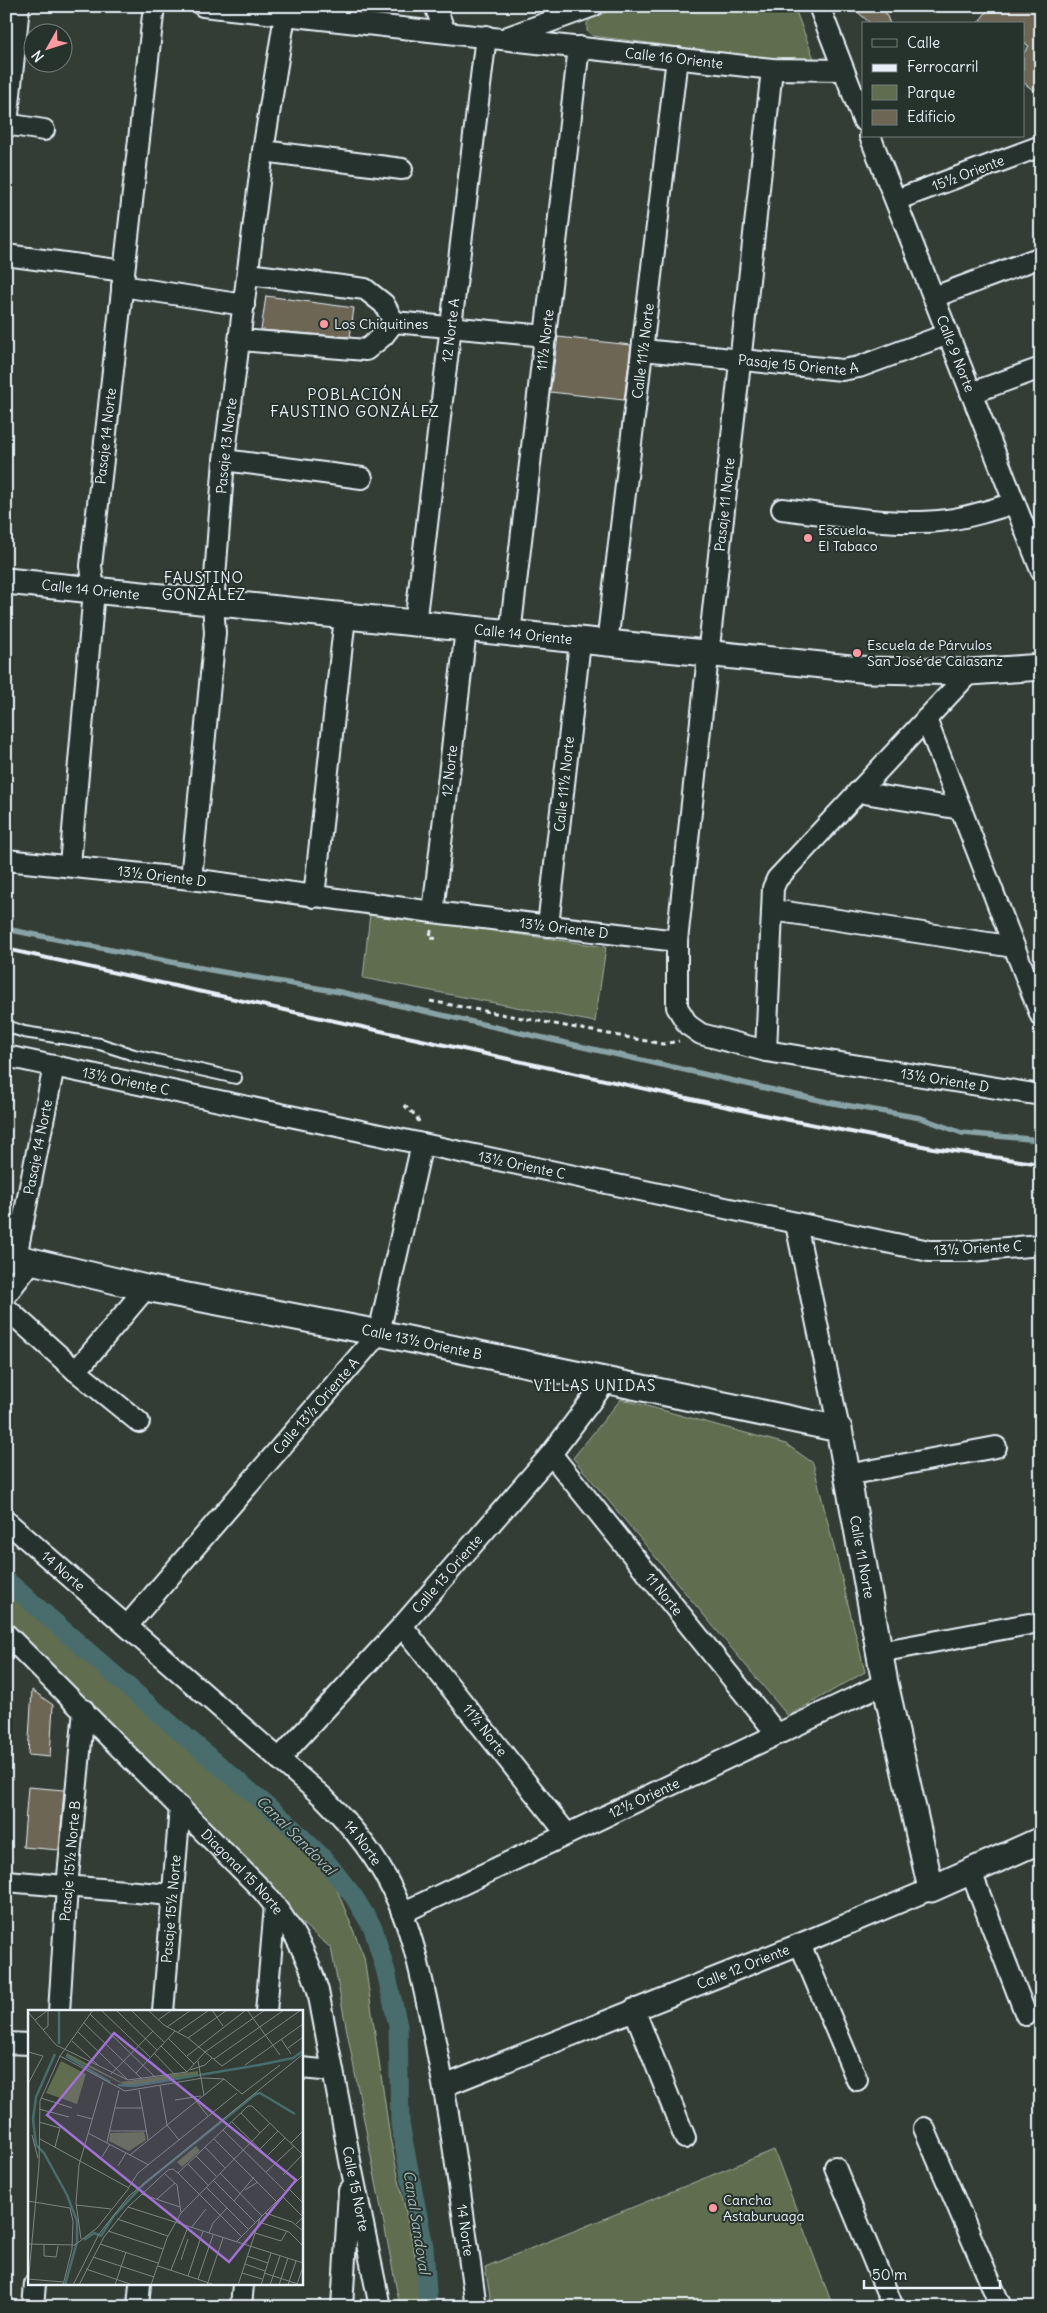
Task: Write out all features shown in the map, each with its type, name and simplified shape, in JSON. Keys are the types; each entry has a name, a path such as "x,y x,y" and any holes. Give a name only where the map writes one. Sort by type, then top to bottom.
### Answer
{"street":[{"path":"19,6 7,124 44,130"},
{"name":"Pasaje 14 Norte","path":"70,865 94,591 92,566 154,6"},
{"name":"Calle 16 Oriente","path":"208,6 772,69 843,70"},
{"path":"435,6 445,32"},
{"name":"Calle 16 Oriente","path":"496,37 551,14 593,6"},
{"path":"819,6 862,118"},
{"name":"Pasaje 13 Norte","path":"191,879 215,633 213,603 224,460 263,151 285,15"},
{"name":"12 Norte A","path":"414,624 449,326 496,37"},
{"name":"11½ Norte","path":"510,634 579,47"},
{"name":"Calle 11½ Norte","path":"607,644 677,58"},
{"name":"Pasaje 11 Norte","path":"677,941 772,69"},
{"name":"Calle 9 Norte","path":"871,138 1014,503 1034,537 1041,570"},
{"name":"15½ Oriente","path":"896,200 1041,146"},
{"path":"263,151 402,169"},
{"path":"6,255 123,278 244,305"},
{"path":"934,297 1041,257"},
{"path":"248,274 365,289 384,304 394,322"},
{"path":"394,322 546,336"},
{"path":"240,340 366,350 383,336 394,322"},
{"name":"Pasaje 15 Oriente A","path":"643,350 842,370 860,367 948,334"},
{"path":"971,393 1041,368"},
{"path":"224,460 362,478"},
{"path":"782,509 884,520 930,521 965,517 1014,503"},
{"name":"Calle 14 Oriente","path":"6,581 580,642 870,670 970,672 1041,668"},
{"path":"314,897 345,617"},
{"name":"12 Norte","path":"432,912 466,629"},
{"name":"Calle 11½ Norte","path":"548,926 580,642"},
{"path":"766,1051 772,910 774,888 777,879 970,672"},
{"path":"926,719 1041,1016"},
{"path":"858,792 961,809"},
{"name":"13½ Oriente D","path":"6,860 70,865 191,879 314,897 677,941 677,1007 688,1025 701,1034 766,1051 1041,1095"},
{"path":"772,910 1014,947"},
{"name":"13½ Oriente C","path":"6,1056 796,1224 938,1252 1041,1245"},
{"name":"Pasaje 14 Norte","path":"18,1257 54,1066"},
{"name":"Calle 13½ Oriente A","path":"127,1626 379,1333 422,1144"},
{"name":"Calle 11 Norte","path":"796,1224 847,1475 885,1682 931,1889"},
{"path":"6,1296 18,1257"},
{"name":"Calle 13½ Oriente B","path":"18,1257 146,1288 379,1333 838,1429"},
{"path":"76,1370 146,1288"},
{"path":"6,1308 76,1370 139,1422"},
{"name":"Calle 13 Oriente","path":"279,1759 402,1626 551,1454 606,1381"},
{"path":"847,1475 996,1447"},
{"name":"11 Norte","path":"551,1454 777,1734"},
{"name":"14 Norte","path":"6,1521 324,1798 352,1827 379,1865 402,1913 421,1978 444,2086 476,2307"},
{"path":"879,1652 1029,1624"},
{"name":"11½ Norte","path":"402,1626 567,1834"},
{"name":"Diagonal 15 Norte","path":"6,1634 84,1710 275,1905 295,1934 312,1969 333,2070"},
{"name":"12½ Oriente","path":"402,1913 885,1682"},
{"name":"Pasaje 15½ Norte B","path":"58,2010 67,1887 84,1710"},
{"name":"Pasaje 15½ Norte","path":"162,2010 180,1807"},
{"name":"Calle 12 Oriente","path":"444,2086 800,1944 971,1872 1041,1840"},
{"path":"971,1872 1026,2015"},
{"path":"6,1882 172,1895"},
{"path":"266,2010 275,1905"},
{"path":"800,1944 857,2080"},
{"path":"634,2009 685,2138"},
{"path":"6,2042 28,2044"},
{"path":"302,2068 333,2070"},
{"name":"Calle 15 Norte","path":"333,2070 380,2307"},
{"path":"924,2128 1001,2307"},
{"path":"342,2307 351,2166"},
{"path":"835,2166 893,2307"},
{"path":"33,2307 35,2286"},
{"path":"138,2307 140,2286"},
{"path":"241,2307 243,2286"}],"lane":[{"path":"6,1026 24,1032 100,1044 236,1078"}],"path":[{"path":"430,1001 663,1044 686,1040 701,1034"}],"green space":[{"path":"626,6 794,6 816,64 593,36 587,31 587,23 592,17"},
{"path":"370,913 606,947 595,1022 363,978"},
{"path":"621,1399 786,1444 813,1463 865,1672 788,1716 573,1458"},
{"path":"6,1583 325,1860 364,1957 390,2138 426,2307 400,2307 331,1948 256,1884 6,1630"},
{"name":"Cancha Astaburuaga","path":"774,2150 833,2307 492,2307 485,2267"}],"building":[{"path":"851,6 883,6 889,22 869,22"},
{"path":"991,6 1041,6 1041,82 1034,91 1024,83 1024,53 1029,46 1024,43 1024,22 979,22"},
{"name":"Los Chiquitines","path":"266,296 354,308 350,337 261,330"},
{"path":"558,337 631,345 624,400 550,392"},
{"path":"32,1690 53,1705 50,1757 28,1755"},
{"path":"28,1787 64,1790 59,1850 23,1847"}],"waterway":[{"path":"6,929 211,970 340,992 827,1102 921,1118 962,1133 1041,1140"},
{"name":"Canal Sandoval","path":"6,1580 285,1821 325,1860 354,1897 373,1928 386,1972 398,2026 400,2124 424,2247 428,2307"}],"railway":[{"path":"6,949 769,1116 933,1148 1041,1164"}],"place":[{"name":"Los Chiquitines","path":"324,324"},
{"name":"Escuela El Tabaco","path":"808,538"},
{"name":"Escuela de Párvulos San José de Calasanz","path":"857,653"},
{"name":"Cancha Astaburuaga","path":"713,2208"}],"district":[{"name":"POBLACIÓN FAUSTINO GONZÁLEZ","path":"355,402"},
{"name":"FAUSTINO GONZÁLEZ","path":"204,586"},
{"name":"VILLAS UNIDAS","path":"595,1385"}]}
